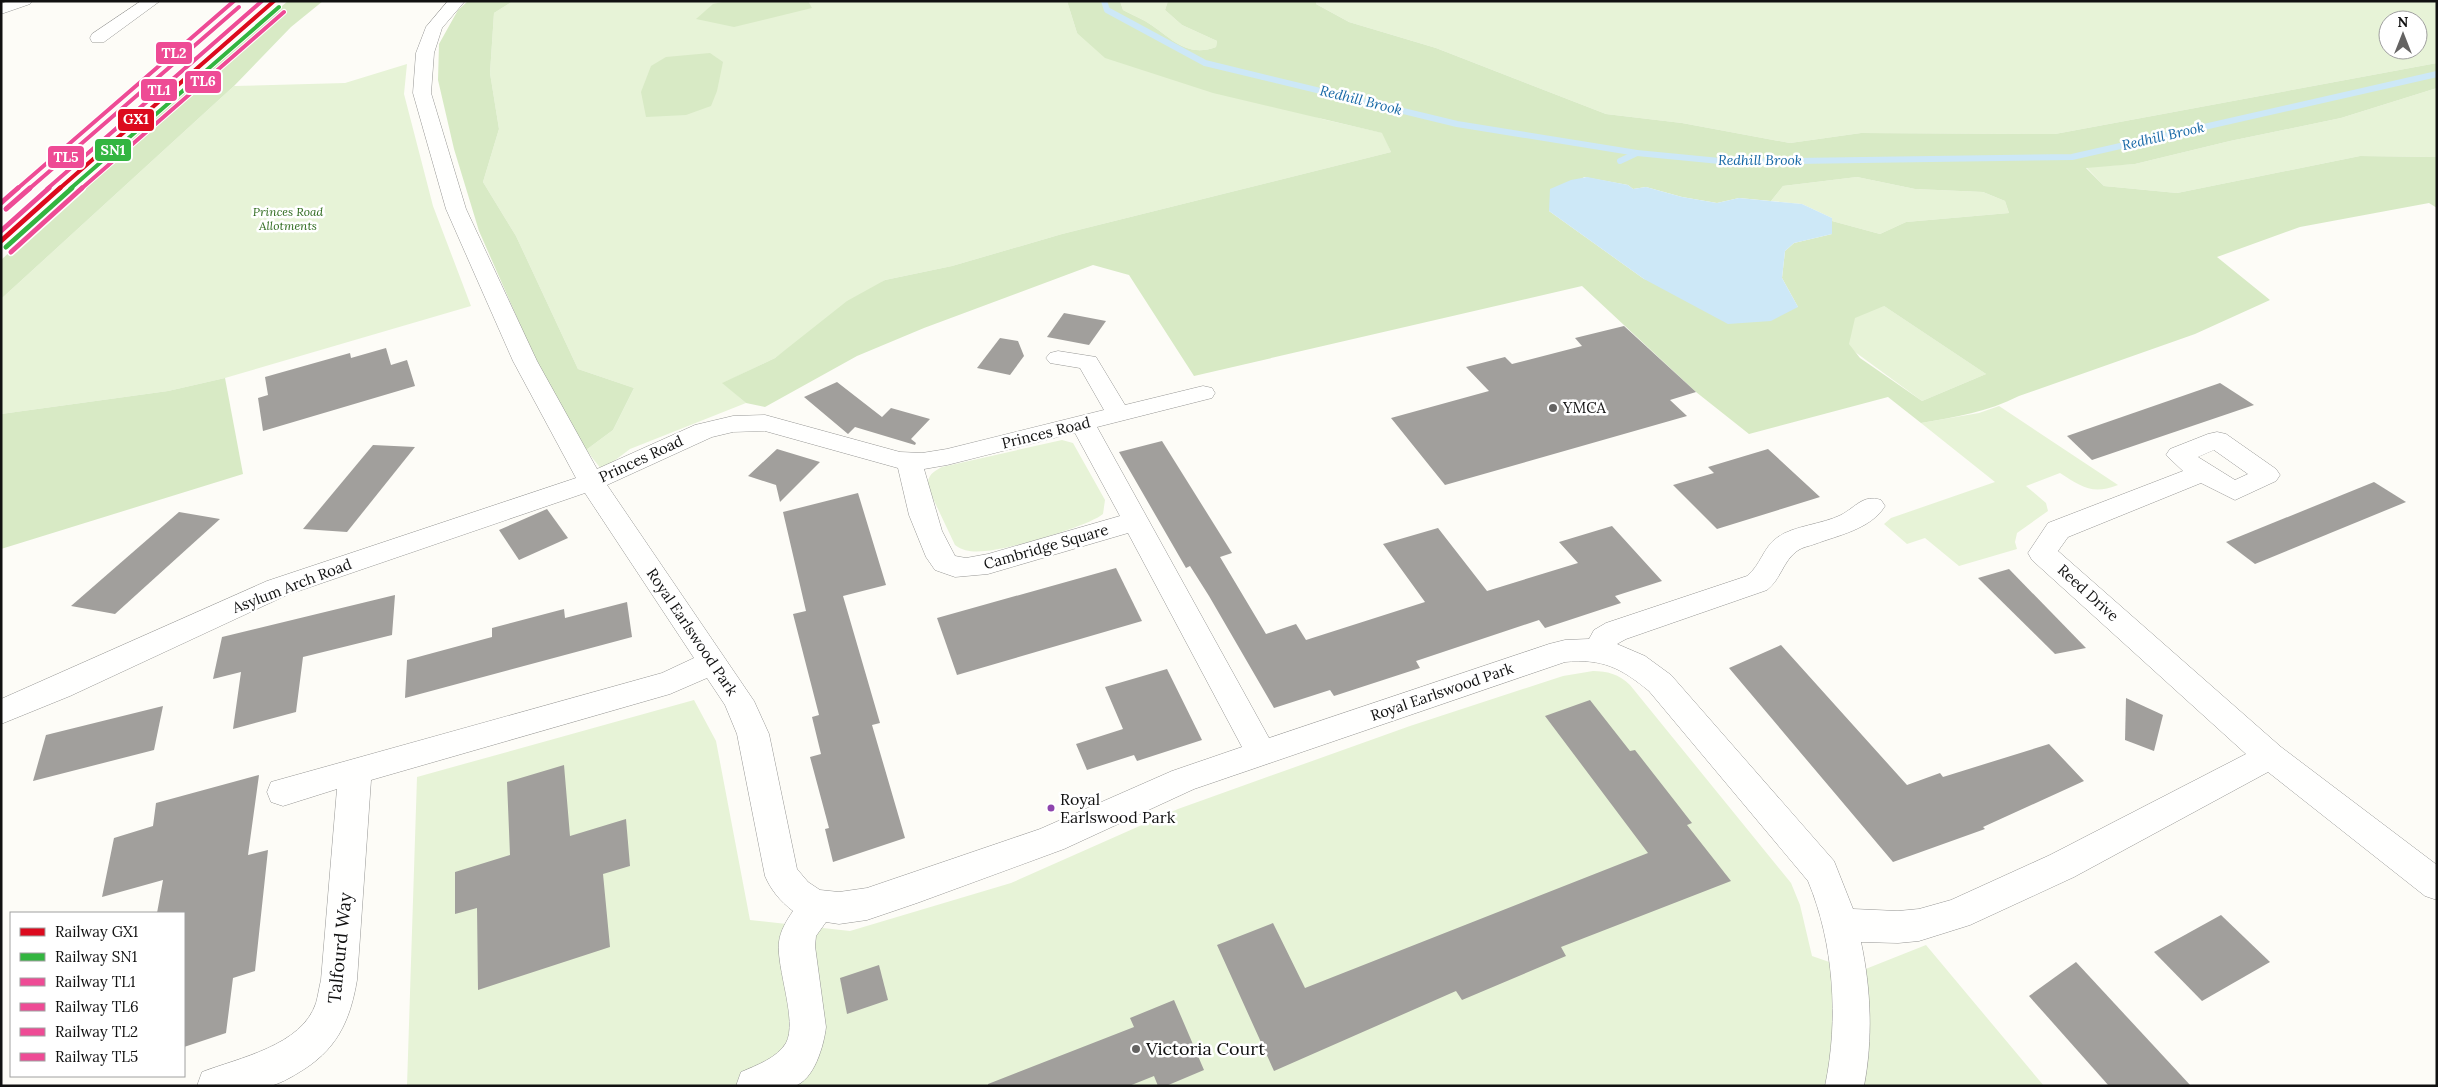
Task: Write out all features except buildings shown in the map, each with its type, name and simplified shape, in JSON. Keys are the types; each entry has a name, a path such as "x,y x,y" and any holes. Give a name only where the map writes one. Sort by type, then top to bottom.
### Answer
{"street":[{"path":"1,9 24,1"},
{"path":"98,38 152,1"},
{"name":"Princes Road","path":"457,1 434,28 425,52 422,94 456,209 524,361 591,482 689,436 717,427 750,422 776,425 910,461 940,459 1203,393"},
{"path":"1058,358 1088,362 1119,414"},
{"path":"1083,424 1261,753"},
{"name":"Cambridge Square","path":"910,461 911,479 929,532 942,561 954,566 969,567 988,564 1136,521"},
{"name":"Reed Drive","path":"2202,473 2058,530 2042,553 2270,756 2437,885"},
{"name":"Royal Earlswood Park","path":"591,482 730,686 754,734 775,850 782,876 796,893 817,905 833,908 851,907 917,888 1052,839 1155,792 1261,753 1554,654 1578,649 1600,651 1630,660 1660,683 1809,854 1830,888 1840,925 1851,1016 1850,1061 1844,1086"},
{"name":"Asylum Arch Road","path":"1,712 59,688 277,588 591,482"},
{"path":"1600,651 1604,638 1616,631 1757,583 1766,576 1776,556 1788,543 1850,522 1872,506"},
{"path":"283,792 670,682 713,662"},
{"path":"1840,925 1880,928 1905,927 1957,914 2062,866 2270,756"},
{"name":"Talfourd Way","path":"216,1086 272,1067 289,1058 317,1036 331,1017 336,1004 339,980 355,771"},
{"path":"756,1086 783,1073 798,1058 806,1045 807,1018 797,943 805,923 817,905"}],"green space":[{"path":"288,1 323,1 291,27 234,86 1,299 1,260 221,57"},
{"path":"468,1 513,1 494,13 490,73 499,129 483,182 516,236 578,369 634,388 613,430 586,450 533,354 479,231 454,149 438,80 439,44 458,10"},
{"path":"513,1 1067,1 1077,33 1322,119 1383,133 1391,152 1062,234 952,266 885,280 775,358 723,383 746,403 630,449 602,470 586,450 613,430 634,388 578,369 516,236 483,182 499,129 490,73 494,13"},
{"path":"727,1 808,1 812,8 734,27 696,19 713,4"},
{"path":"1067,1 1120,1 1123,10 1145,21 1178,44 1195,50 1205,50 1216,47 1217,41 1182,25 1165,10 1168,1 1316,1 1316,4 1349,22 1436,48 1606,114 1682,123 1790,143 1861,133 2055,134 2437,63 2437,88 2341,118 2230,141 2135,164 2086,168 2104,186 2177,193 2360,156 2437,157 2437,208 2429,203 2300,227 2217,257 2270,300 2195,334 2019,396 2007,402 1959,416 1921,423 1888,397 1749,434 1696,392 1582,286 1194,376 1129,275 1093,265 924,328 857,356 765,407 746,403 722,383 775,358 847,301 885,280 952,266 1062,234 1391,152 1382,133 1213,93 1105,58 1077,33","holes":["1584,177 1628,185 1633,189 1646,187 1682,197 1717,203 1739,198 1771,201 1783,186 1857,177 1915,189 1983,192 2005,201 2009,213 1906,222 1880,234 1832,221 1832,234 1794,243 1785,251 1782,278 1798,307 1644,279 1549,211","1884,306 1986,374 1922,401 1860,358 1849,344 1855,318"]},
{"path":"1120,1 1168,1 1165,10 1182,25 1217,41 1216,47 1205,50 1186,48 1145,21 1123,10"},
{"path":"1316,1 2437,1 2437,63 2055,134 1861,133 1790,143 1682,123 1606,114 1436,48 1349,22 1316,4"},
{"path":"710,53 723,62 717,91 711,106 686,115 646,117 641,92 651,66 666,57"},
{"name":"Princes Road Allotments","path":"407,64 404,94 433,206 471,306 225,378 168,391 1,414 1,299 234,86 345,83"},
{"path":"2437,88 2437,157 2360,156 2177,193 2104,186 2086,167 2135,164 2230,141 2341,118"},
{"path":"1857,177 1915,189 1983,192 2005,201 2009,213 1906,222 1880,234 1832,221 1832,218 1802,204 1771,201 1783,186"},
{"path":"1785,251 1884,306 1986,374 1922,401 1851,349"},
{"path":"225,378 243,474 1,549 1,414 168,391"},
{"path":"1999,406 2118,485 2101,489 2087,488 2060,473 2026,486 2046,503 2048,511 2017,533 2015,542 2017,549 1959,566 1925,538 1907,544 1884,524 1891,518 1995,482 1921,423 1979,413"},
{"path":"1062,440 1073,443 1105,500 1103,514 1081,525 1010,547 973,551 962,549 955,545 928,488 929,477 933,473 942,467"},
{"name":"Royal Earlswood Park","path":"1593,671 1613,674 1622,678 1630,685 1791,883 1800,905 1812,956 1858,972 1926,945 2044,1086 407,1086 417,777 694,700 716,741 750,920 850,931 1011,883 1178,809 1410,726 1563,676"}],"water":[{"path":"1587,177 1628,185 1633,189 1646,187 1682,197 1717,203 1739,198 1802,204 1832,218 1832,234 1794,243 1785,251 1782,278 1798,307 1771,321 1728,324 1644,279 1549,211 1550,189 1571,180"}],"waterway":[{"name":"Redhill Brook","path":"1104,1 1107,10 1205,63 1457,124 1637,153"},
{"name":"Redhill Brook","path":"1637,153 1730,162 2072,157 2437,74"},
{"path":"1620,161 1637,153"}],"rail line":[{"name":"TL2","path":"1,203 234,1"},
{"name":"TL1","path":"1,231 118,125 262,1"},
{"name":"GX1","path":"1,241 123,131 274,1"},
{"name":"TL5","path":"6,209 239,7"},
{"name":"SN1","path":"6,247 128,137 279,7"},
{"name":"TL6","path":"11,252 133,142 284,12"}],"place":[{"name":"YMCA","path":"1553,408"},
{"name":"Royal Earlswood Park","path":"1051,808"},
{"name":"Victoria Court","path":"1136,1049"}]}
